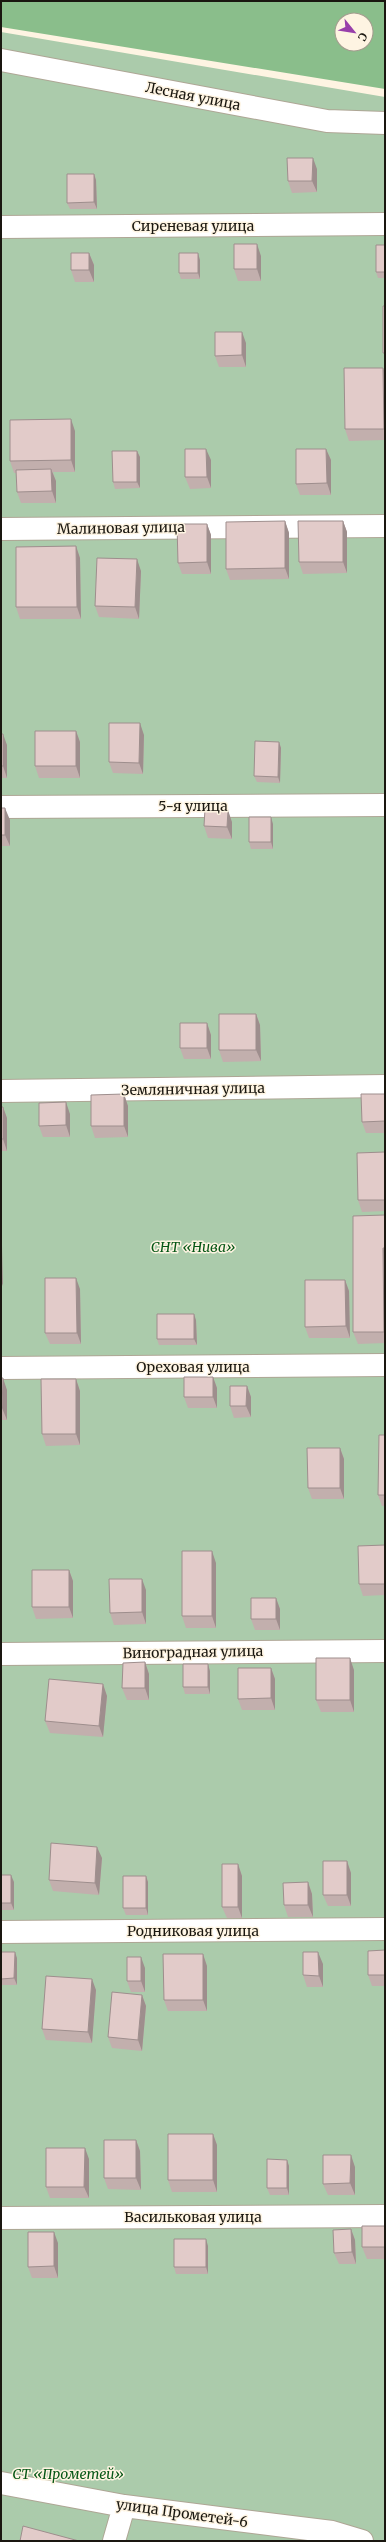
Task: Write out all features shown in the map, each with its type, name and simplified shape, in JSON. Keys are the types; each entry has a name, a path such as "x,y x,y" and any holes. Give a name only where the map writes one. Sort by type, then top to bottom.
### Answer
{"street":[{"name":"Лесная улица","path":"1,60 326,121 385,123"},
{"name":"Сиреневая улица","path":"1,227 385,224"},
{"name":"Малиновая улица","path":"1,530 385,526"},
{"name":"5-я улица","path":"1,807 385,805"},
{"name":"Земляничная улица","path":"1,1092 385,1086"},
{"name":"Ореховая улица","path":"1,1368 385,1365"},
{"name":"Виноградная улица","path":"1,1654 385,1650"},
{"name":"Родниковая улица","path":"1,1932 385,1930"},
{"name":"Васильковая улица","path":"1,2218 385,2216"},
{"name":"улица Прометей-6","path":"1,2483 124,2506 332,2532 362,2541"},
{"path":"114,2541 124,2506"}],"green space":[{"path":"1,1 385,1 385,89 1,27"},
{"name":"СНТ «Нива»","path":"1,32 385,97 385,2541 1,2541"}],"building":[{"path":"287,158 313,158 312,181 288,181"},
{"path":"67,174 94,174 94,202 67,203"},
{"path":"234,244 257,244 257,269 234,269"},
{"path":"376,245 385,245 385,272 376,272"},
{"path":"71,253 89,253 89,270 71,270"},
{"path":"179,253 198,253 198,273 179,273"},
{"path":"383,306 385,306 385,353 383,353"},
{"path":"215,332 242,332 242,355 215,356"},
{"path":"344,368 383,368 384,429 345,429"},
{"path":"71,419 71,460 10,461 10,420"},
{"path":"185,449 206,449 207,477 185,477"},
{"path":"296,449 326,449 327,483 296,484"},
{"path":"112,451 137,451 137,482 113,482"},
{"path":"51,469 52,491 17,492 16,470"},
{"path":"285,521 285,568 226,569 226,522"},
{"path":"298,521 343,521 343,562 299,562"},
{"path":"177,524 207,524 207,562 178,563"},
{"path":"76,546 77,607 16,607 16,547"},
{"path":"97,558 137,559 135,607 95,606"},
{"path":"109,723 140,723 139,763 109,762"},
{"path":"35,731 76,731 76,766 35,766"},
{"path":"1,734 3,734 3,766 1,766"},
{"path":"255,741 279,742 278,777 254,776"},
{"path":"1,808 5,808 5,835 1,835"},
{"path":"205,809 228,810 227,827 204,826"},
{"path":"249,817 271,817 271,842 249,842"},
{"path":"219,1014 256,1014 256,1050 219,1050"},
{"path":"180,1023 207,1023 207,1048 180,1048"},
{"path":"124,1094 124,1126 91,1126 91,1095"},
{"path":"361,1094 385,1094 385,1121 362,1122"},
{"path":"66,1102 66,1125 39,1126 39,1103"},
{"path":"1,1107 3,1107 3,1139 1,1139"},
{"path":"385,1152 385,1200 358,1200 357,1153"},
{"path":"385,1215 385,1248 383,1248 384,1332 353,1332 353,1216"},
{"path":"45,1278 76,1278 77,1333 45,1333"},
{"path":"305,1280 345,1280 346,1326 305,1327"},
{"path":"157,1314 194,1314 194,1339 157,1339"},
{"path":"184,1377 213,1377 213,1397 184,1397"},
{"path":"1,1378 3,1378 2,1408 1,1408"},
{"path":"41,1379 76,1379 76,1434 42,1434"},
{"path":"230,1386 247,1386 246,1406 230,1406"},
{"path":"379,1435 385,1435 385,1495 378,1495"},
{"path":"307,1448 340,1448 340,1488 308,1488"},
{"path":"385,1545 385,1584 359,1584 358,1546"},
{"path":"182,1551 212,1551 212,1616 182,1616"},
{"path":"32,1570 69,1570 69,1607 32,1607"},
{"path":"109,1579 142,1579 142,1612 110,1613"},
{"path":"251,1598 276,1598 276,1619 251,1619"},
{"path":"316,1658 350,1658 350,1700 316,1700"},
{"path":"145,1662 145,1688 122,1688 123,1663"},
{"path":"183,1664 208,1664 208,1687 183,1687"},
{"path":"238,1668 271,1668 271,1698 238,1699"},
{"path":"49,1679 103,1684 99,1726 45,1721"},
{"path":"51,1843 97,1847 95,1883 49,1880"},
{"path":"323,1861 347,1861 347,1895 323,1895"},
{"path":"222,1864 238,1864 238,1907 222,1907"},
{"path":"1,1875 11,1875 11,1903 1,1903"},
{"path":"123,1876 146,1876 146,1908 123,1908"},
{"path":"308,1882 308,1905 284,1905 283,1883"},
{"path":"385,1950 385,1975 368,1975 368,1951"},
{"path":"1,1952 15,1952 14,1978 1,1979"},
{"path":"303,1952 318,1952 319,1976 303,1975"},
{"path":"163,1954 203,1954 203,2000 164,2000"},
{"path":"127,1957 141,1957 141,1981 127,1981"},
{"path":"46,1976 92,1979 88,2032 42,2029"},
{"path":"112,1992 142,1995 138,2040 108,2037"},
{"path":"168,2134 213,2134 213,2180 168,2180"},
{"path":"104,2140 136,2140 136,2178 104,2178"},
{"path":"46,2148 85,2148 84,2187 46,2187"},
{"path":"323,2155 351,2155 350,2183 323,2184"},
{"path":"267,2159 287,2160 287,2188 267,2188"},
{"path":"362,2226 385,2226 385,2247 362,2247"},
{"path":"351,2229 352,2252 334,2253 333,2230"},
{"path":"28,2232 54,2232 54,2266 28,2267"},
{"path":"174,2239 206,2239 206,2267 174,2267"},
{"path":"23,2526 79,2541 20,2541"}],"park label":[{"name":"СТ «Прометей»","path":"68,2474"}]}
